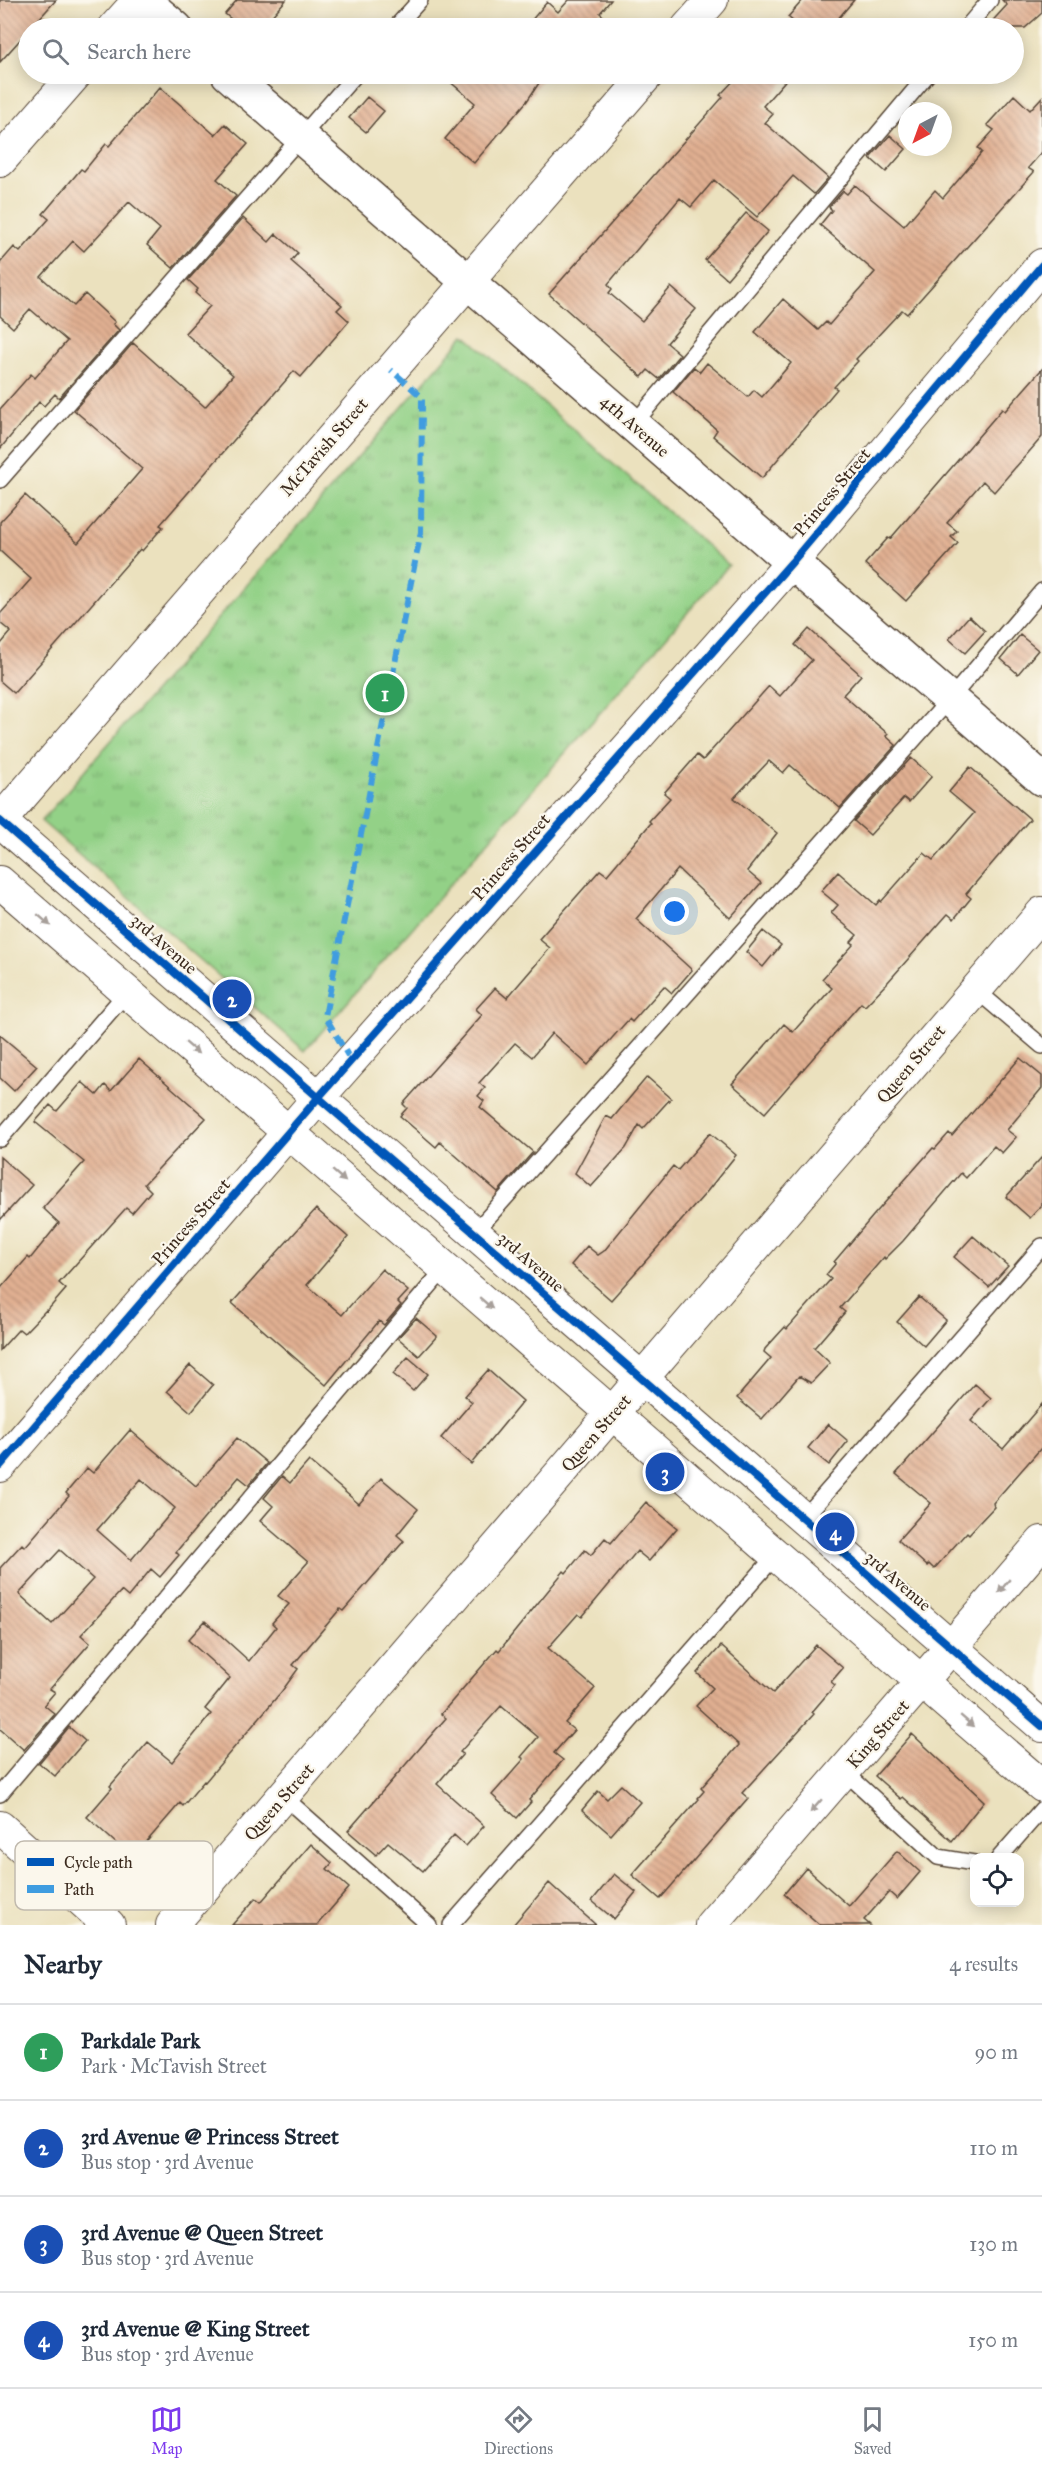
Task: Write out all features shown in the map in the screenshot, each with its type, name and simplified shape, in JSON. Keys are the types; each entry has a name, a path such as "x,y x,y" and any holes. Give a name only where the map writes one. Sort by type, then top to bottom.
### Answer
{"street":[{"path":"124,18 141,0 164,18"},
{"path":"696,18 712,0"},
{"path":"0,161 67,84"},
{"name":"4th Avenue","path":"240,84 1042,779"},
{"name":"McTavish Street","path":"0,821 639,84"},
{"name":"Princess Street","path":"0,1466 318,1098 792,562 1042,265"},
{"name":"3rd Avenue","path":"0,821 1042,1726"},
{"path":"0,882 1042,1786"},
{"name":"Queen Street","path":"213,1878 975,989 1042,914"},
{"name":"King Street","path":"713,1924 1039,1550"},
{"path":"0,1827 16,1841"},
{"path":"92,1910 109,1925"},
{"name":"Queen Street","path":"172,1925 185,1910"}],"lane":[{"path":"404,18 420,0"},
{"path":"975,18 990,0"},
{"path":"0,480 347,84"},
{"path":"633,425 920,84"},
{"path":"474,1233 950,699 1042,591"},
{"path":"975,989 1042,1046"},
{"path":"0,1139 127,992"},
{"path":"803,1519 1042,1246"},
{"path":"0,1794 445,1268"},
{"path":"451,1925 776,1555"},
{"path":"845,1772 938,1857 970,1862"},
{"path":"284,1797 429,1925"},
{"path":"1003,1853 1042,1809"}],"green space":[{"path":"465,335 729,565 305,1051 41,821"}],"building":[{"path":"0,0 56,0 40,18 18,18 18,42 0,62"},
{"path":"237,0 286,0 270,18 230,18 225,14"},
{"path":"569,0 611,0 600,13 603,16 601,18 533,18 547,2 558,12"},
{"path":"803,0 854,0 839,18 788,17"},
{"path":"1002,0 1042,0 1042,13 1024,28 1024,18 995,18 1007,5"},
{"path":"453,84 538,84 527,101 474,163 445,139 475,103"},
{"path":"730,84 782,84 763,106 773,114 765,123 828,178 814,194 793,176 757,217 714,180 691,207 680,198 608,284 612,289 609,293 642,321 671,287 696,309 667,343 680,354 659,379 648,370 642,377 549,294 723,97 720,95"},
{"path":"160,87 215,135 225,124 248,144 217,179 236,196 173,268 147,245 160,229 129,202 84,251 73,241 41,277 74,306 85,294 115,322 113,324 119,330 59,398 55,394 44,406 39,402 0,449 0,409 31,374 35,378 67,341 30,309 13,328 0,316 0,263 14,247 20,252 49,219 43,214 81,169 84,171 106,144 109,146"},
{"path":"1014,95 1030,110 1042,97 1042,152 1028,168 1034,172 907,314 902,310 856,359 858,361 834,387 837,389 762,478 713,436 717,430 673,392 694,367 700,372 707,363 748,397 754,390 762,397 791,363 755,332 783,299 818,330 826,322 829,325 875,272 820,225 832,210 829,207 843,191 847,194 855,185 904,226 935,190 943,198 982,152 978,148 994,130 987,125"},
{"path":"367,97 384,111 366,132 349,118"},
{"path":"890,135 898,142 898,156 900,156 886,172 870,158"},
{"path":"746,213 768,231 727,279 705,260"},
{"path":"243,218 269,242 276,234 298,253 291,261 342,305 337,310 349,321 301,377 294,371 160,525 163,527 142,551 140,549 14,693 0,681 0,645 11,632 0,623 0,614 31,579 0,551 0,522 25,495 78,543 142,469 74,410 133,343 205,407 233,375 185,333 210,306 195,293 198,289 188,280"},
{"path":"1042,369 1042,437 994,492 983,481 947,523 957,531 951,537 958,543 906,601 865,564 888,538 890,539 1002,409 1005,411"},
{"path":"969,616 985,631 965,653 949,639"},
{"path":"809,629 861,675 843,695 888,734 886,736 896,745 840,808 790,765 783,773 769,761 734,798 777,833 747,871 761,883 730,918 678,869 636,919 692,970 672,993 664,986 632,1022 629,1019 588,1065 552,1033 532,1057 515,1043 479,1083 485,1088 478,1096 484,1101 480,1107 533,1152 498,1192 440,1142 436,1147 400,1116 407,1108 403,1104 482,1015 476,1009 495,988 507,998 550,948 539,939 600,870 607,875 670,798 664,793 697,755 703,760 769,686 780,696 812,660 795,645"},
{"path":"1020,635 1038,650 1018,674 1001,659"},
{"path":"911,758 932,776 909,802 904,798 870,835 854,821"},
{"path":"970,767 1030,819 966,894 971,898 954,919 948,914 865,1006 861,1003 765,1113 732,1084 784,1024 793,1032 832,988 822,979 854,944 851,942 857,935 831,913 838,905 821,891 838,872 876,905 924,853 933,860 974,813 949,792"},
{"path":"763,931 781,945 763,967 746,952"},
{"path":"0,1035 37,1066 14,1091 0,1078"},
{"path":"1020,1058 1042,1076 1042,1088 1007,1130 1016,1137 1002,1153 994,1146 966,1178 961,1173 903,1241 885,1259 884,1257 840,1308 845,1312 814,1348 830,1363 811,1383 799,1376 762,1419 737,1398 771,1358 764,1352 765,1349 785,1327 787,1329 831,1279 826,1275 836,1263 834,1262 873,1216 933,1148 935,1149 949,1133 952,1136"},
{"path":"139,1059 206,1118 144,1184 151,1191 132,1213 126,1208 59,1283 66,1289 47,1311 24,1333 19,1329 0,1350 0,1289 28,1257 30,1259 59,1223 43,1208 84,1162 35,1122 50,1105 57,1111 82,1082 97,1095 105,1085 111,1091"},
{"path":"647,1077 671,1098 643,1129 639,1125 626,1148 591,1187 575,1173 606,1116 612,1119"},
{"path":"710,1133 736,1155 705,1194 611,1300 571,1265 587,1246 598,1255 604,1251 673,1166 678,1170"},
{"path":"0,1157 32,1185 0,1220"},
{"path":"1042,1157 1042,1205 1030,1218 1006,1197"},
{"path":"316,1209 348,1237 307,1285 342,1315 382,1269 408,1291 398,1302 401,1305 384,1325 379,1321 326,1385 232,1303"},
{"path":"973,1236 1008,1266 989,1287 954,1257"},
{"path":"919,1297 946,1320 924,1346 897,1322"},
{"path":"416,1318 437,1336 419,1356 398,1338"},
{"path":"408,1357 428,1374 413,1391 393,1374"},
{"path":"190,1365 213,1385 191,1412 167,1391"},
{"path":"488,1370 523,1401 471,1464 441,1438 472,1402 465,1396"},
{"path":"975,1384 991,1398 971,1421 1003,1449 1042,1404 1042,1447 993,1503 994,1507 969,1534 967,1532 934,1569 929,1564 927,1566 898,1540 931,1503 896,1474"},
{"path":"828,1424 848,1441 829,1465 808,1448"},
{"path":"130,1430 196,1486 237,1438 267,1463 249,1485 239,1477 176,1552 179,1555 160,1577 151,1569 128,1597 121,1591 81,1635 90,1643 50,1689 55,1692 44,1705 55,1714 24,1750 0,1729 0,1568 22,1544 25,1547 69,1496 66,1493 87,1468 93,1473","holes":["141,1479 175,1508 131,1560 97,1530","60,1550 93,1579 52,1624 19,1594"]},
{"path":"309,1461 359,1504 381,1478 418,1509 397,1535 404,1541 343,1611 340,1609 293,1665 298,1669 282,1691 183,1806 180,1803 147,1841 114,1841 87,1817 148,1742 172,1762 211,1714 205,1709 230,1678 188,1640 205,1621 249,1661 276,1627 272,1623 289,1604 278,1596 308,1562 260,1521 273,1506 264,1498 282,1476 290,1483"},
{"path":"646,1502 677,1528 649,1561 637,1551 582,1617 578,1614 548,1648 595,1688 565,1723 574,1730 554,1753 563,1760 529,1800 531,1802 517,1818 492,1795 524,1759 521,1757 538,1737 501,1706 460,1752 463,1754 437,1784 484,1826 466,1846 454,1835 423,1871 388,1842 376,1855 348,1831 446,1718 441,1714 497,1649 499,1651 564,1571 566,1573 585,1550 591,1555 605,1538 611,1543"},
{"path":"816,1645 843,1668 831,1682 835,1685 812,1712 814,1714 742,1793 748,1798 660,1899 632,1875 699,1799 704,1791 701,1788 739,1745 696,1706 713,1688 697,1673 721,1646 773,1693"},
{"path":"69,1727 85,1741 55,1776 39,1763"},
{"path":"912,1734 984,1801 952,1841 903,1797 901,1799 875,1776"},
{"path":"621,1785 640,1802 611,1835 582,1810 598,1791 607,1799"},
{"path":"311,1844 332,1863 327,1869 349,1888 317,1925 232,1925 256,1898 261,1902"},
{"path":"897,1851 920,1872 897,1899 889,1892 864,1920 870,1925 820,1925 784,1894 806,1868 849,1906"},
{"path":"614,1874 636,1892 614,1919 592,1901"},
{"path":"549,1883 560,1893 596,1925 513,1925"}],"marked path":[{"path":"351,1061 325,1016 421,532 422,397 391,370"}],"cycle path":[{"path":"0,1466 318,1098 792,562 1042,265"},
{"path":"0,821 1042,1726"}],"place":[{"name":"Parkdale Park","path":"385,693"},
{"name":"3rd Avenue @ Princess Street","path":"232,999"},
{"name":"3rd Avenue @ Queen Street","path":"665,1472"},
{"name":"3rd Avenue @ King Street","path":"835,1532"}]}
